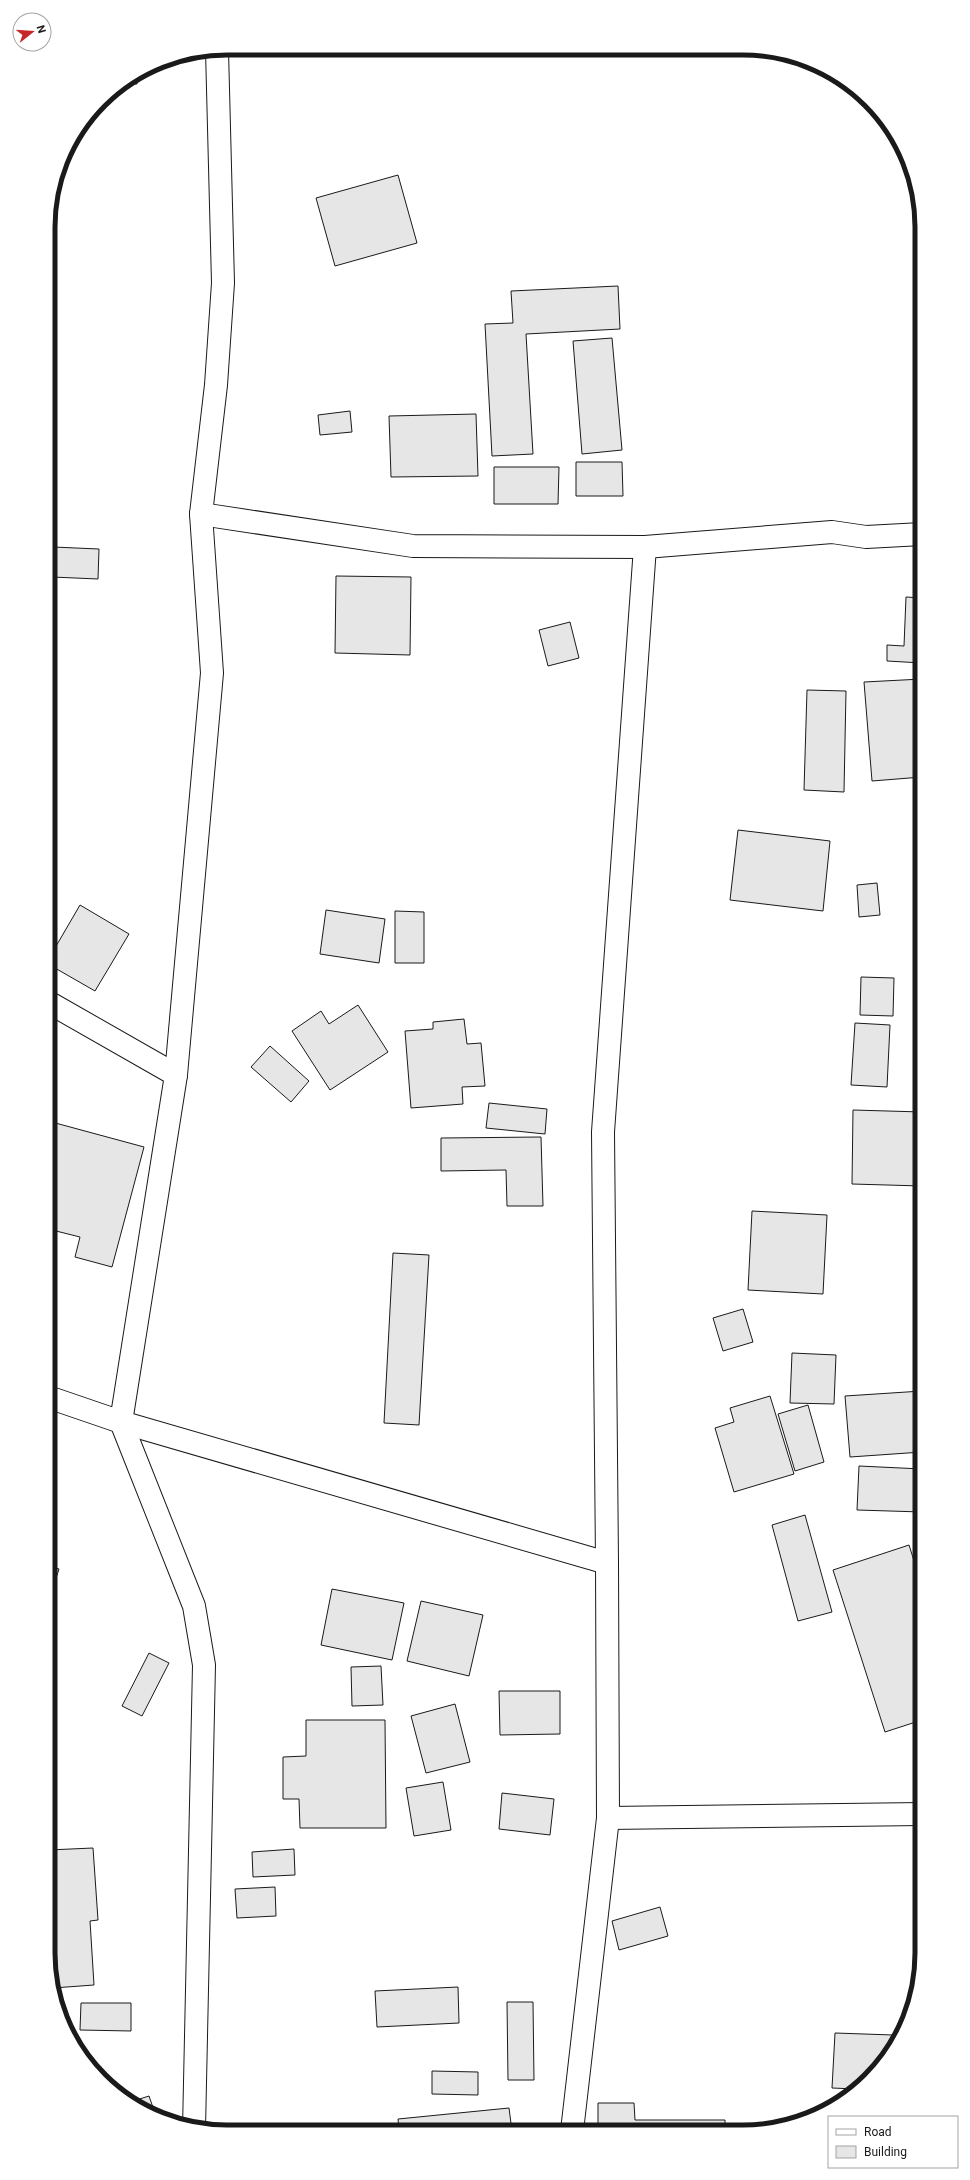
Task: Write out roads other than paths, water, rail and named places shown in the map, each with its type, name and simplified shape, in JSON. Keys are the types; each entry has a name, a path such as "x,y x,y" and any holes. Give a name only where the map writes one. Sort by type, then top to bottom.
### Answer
{"street":[{"path":"194,2122 204,1665 194,1606 121,1422 176,1075 212,673 201,514 216,385 224,283 217,55"},
{"path":"201,514 413,546 646,547 832,532 866,537 915,534"},
{"path":"573,2125 608,1818 608,1563 603,1132 646,547"},
{"path":"55,1006 176,1075"},
{"path":"55,1399 121,1422 608,1563"},
{"path":"608,1818 915,1814"}]}
